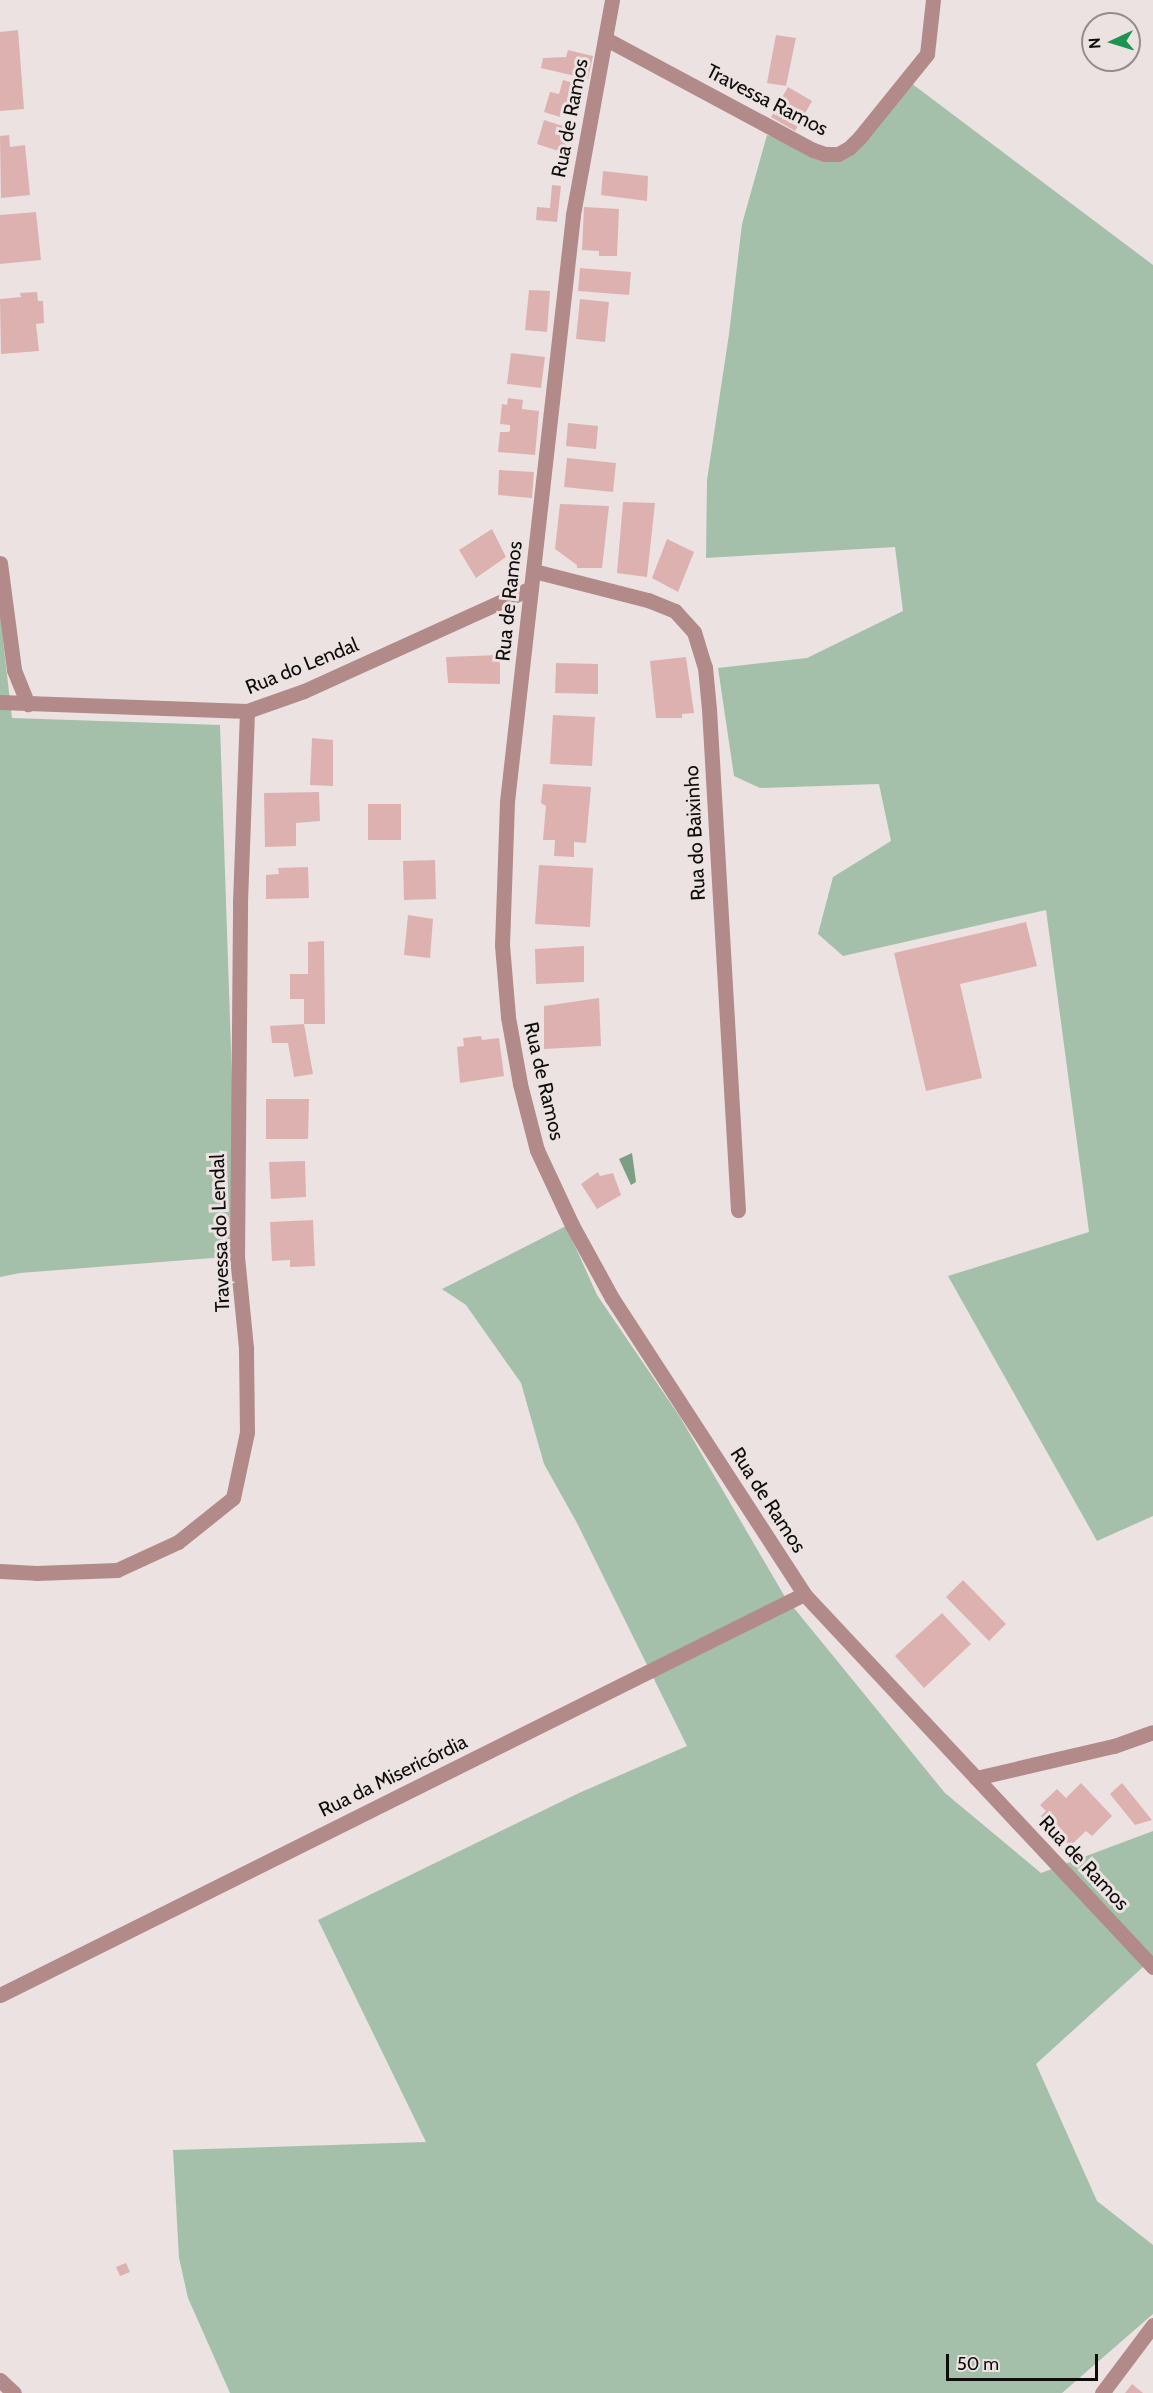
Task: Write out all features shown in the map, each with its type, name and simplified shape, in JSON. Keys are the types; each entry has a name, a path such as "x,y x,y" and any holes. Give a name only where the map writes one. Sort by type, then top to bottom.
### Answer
{"street":[{"name":"Rua de Ramos","path":"612,0 573,215 507,802 502,945 512,1039 520,1084 537,1150 572,1225 612,1298 804,1594 1153,1967"},
{"name":"Travessa Ramos","path":"606,39 813,150 825,154 838,154 849,148 860,137 927,54 933,0"},
{"path":"0,563 14,670 28,704"},
{"name":"Rua do Baixinho","path":"534,571 648,600 675,611 694,632 705,667 709,709 738,1210"},
{"name":"Rua do Lendal","path":"0,702 247,711 304,691 531,588"},
{"name":"Travessa do Lendal","path":"0,1571 36,1573 117,1570 178,1542 233,1498 247,1432 246,1348 237,1257 240,902 247,711"},
{"name":"Rua da Misericórdia","path":"0,1995 804,1594"},
{"path":"976,1778 1114,1746 1153,1732"},
{"path":"1102,2393 1153,2325"},
{"path":"0,2380 14,2393"}],"shaded area":[{"path":"907,80 1153,265 1153,1516 1097,1541 948,1276 1089,1232 1046,910 843,956 818,934 833,877 891,841 879,784 760,788 734,776 718,668 807,658 903,611 895,547 706,558 707,480 729,334 742,224 767,135 841,154"},
{"path":"0,614 12,718 220,725 238,1256 20,1273 0,1277"},
{"path":"632,1153 636,1182 631,1185 619,1159"},
{"path":"566,1226 597,1295 680,1417 785,1597 945,1793 1041,1873 1153,1831 1153,1958 1036,2064 1097,2201 1153,2245 1153,2314 1062,2393 230,2393 188,2298 179,2258 173,2150 426,2142 318,1920 579,1793 687,1746 577,1523 544,1464 521,1383 466,1305 442,1289"}],"building":[{"path":"18,30 24,109 0,111 0,32"},
{"path":"776,35 796,38 786,86 767,83"},
{"path":"568,50 593,56 588,79 541,68 543,58 566,57"},
{"path":"563,80 584,86 575,117 561,112 560,117 544,112 550,92 559,94"},
{"path":"788,87 812,101 795,131 771,117"},
{"path":"544,120 572,129 565,153 537,144"},
{"path":"9,135 10,147 25,145 30,195 1,198 0,136"},
{"path":"603,171 648,176 647,201 601,195"},
{"path":"552,185 561,186 557,222 536,220 537,207 550,208"},
{"path":"584,207 619,209 617,256 599,256 599,251 582,250"},
{"path":"36,212 41,260 0,264 0,215"},
{"path":"580,268 631,272 629,295 578,291"},
{"path":"529,290 550,291 547,332 525,330"},
{"path":"37,292 38,301 43,301 44,323 36,324 39,351 1,354 0,299 21,297 20,293"},
{"path":"580,299 609,302 605,342 576,339"},
{"path":"511,353 545,357 541,388 507,384"},
{"path":"508,398 523,400 522,409 539,411 535,455 498,452 500,432 510,430 510,425 500,424 502,404 507,405"},
{"path":"568,423 598,426 596,449 566,446"},
{"path":"567,458 616,463 613,492 564,487"},
{"path":"499,470 534,472 532,498 498,495"},
{"path":"623,502 655,503 647,577 617,573"},
{"path":"560,504 609,506 602,568 577,568 577,565 555,549"},
{"path":"492,529 506,557 476,578 459,550"},
{"path":"667,539 694,552 678,592 652,578"},
{"path":"500,655 500,684 448,683 446,657"},
{"path":"686,657 694,713 682,714 682,718 656,718 650,661"},
{"path":"556,663 598,664 598,694 555,693"},
{"path":"553,715 595,717 592,766 550,764"},
{"path":"312,738 333,740 333,786 310,785"},
{"path":"543,784 591,787 586,843 574,842 574,857 554,856 555,840 543,840 546,806 541,803"},
{"path":"319,792 320,821 296,823 296,846 265,847 264,793"},
{"path":"368,804 401,804 401,840 368,840"},
{"path":"435,860 436,899 404,900 403,861"},
{"path":"539,865 593,868 590,927 535,924"},
{"path":"308,867 309,898 266,899 266,875 279,874 278,868"},
{"path":"408,915 433,919 430,958 404,955"},
{"path":"1026,922 1037,966 960,984 982,1078 926,1091 894,953"},
{"path":"324,941 325,1024 304,1024 304,999 290,999 290,974 308,974 308,942"},
{"path":"584,946 584,982 536,984 535,949"},
{"path":"599,998 601,1046 544,1049 544,1006"},
{"path":"304,1024 313,1074 294,1077 288,1043 272,1043 270,1026"},
{"path":"481,1036 482,1040 499,1038 504,1076 460,1083 457,1047 464,1046 463,1038"},
{"path":"266,1099 309,1099 308,1139 266,1139"},
{"path":"305,1161 306,1197 271,1199 269,1162"},
{"path":"598,1172 600,1176 613,1173 621,1195 597,1209 581,1184"},
{"path":"313,1220 315,1266 290,1267 290,1260 272,1261 270,1222"},
{"path":"963,1580 1006,1624 989,1641 946,1597"},
{"path":"942,1613 971,1644 924,1688 895,1656"},
{"path":"1081,1783 1112,1816 1092,1836 1086,1831 1070,1846 1041,1816 1046,1811 1040,1805 1057,1789 1066,1798"},
{"path":"1122,1783 1152,1820 1135,1825 1110,1794"},
{"path":"126,2263 130,2272 120,2276 116,2267"},
{"path":"1132,2384 1143,2393 1125,2393"}]}
